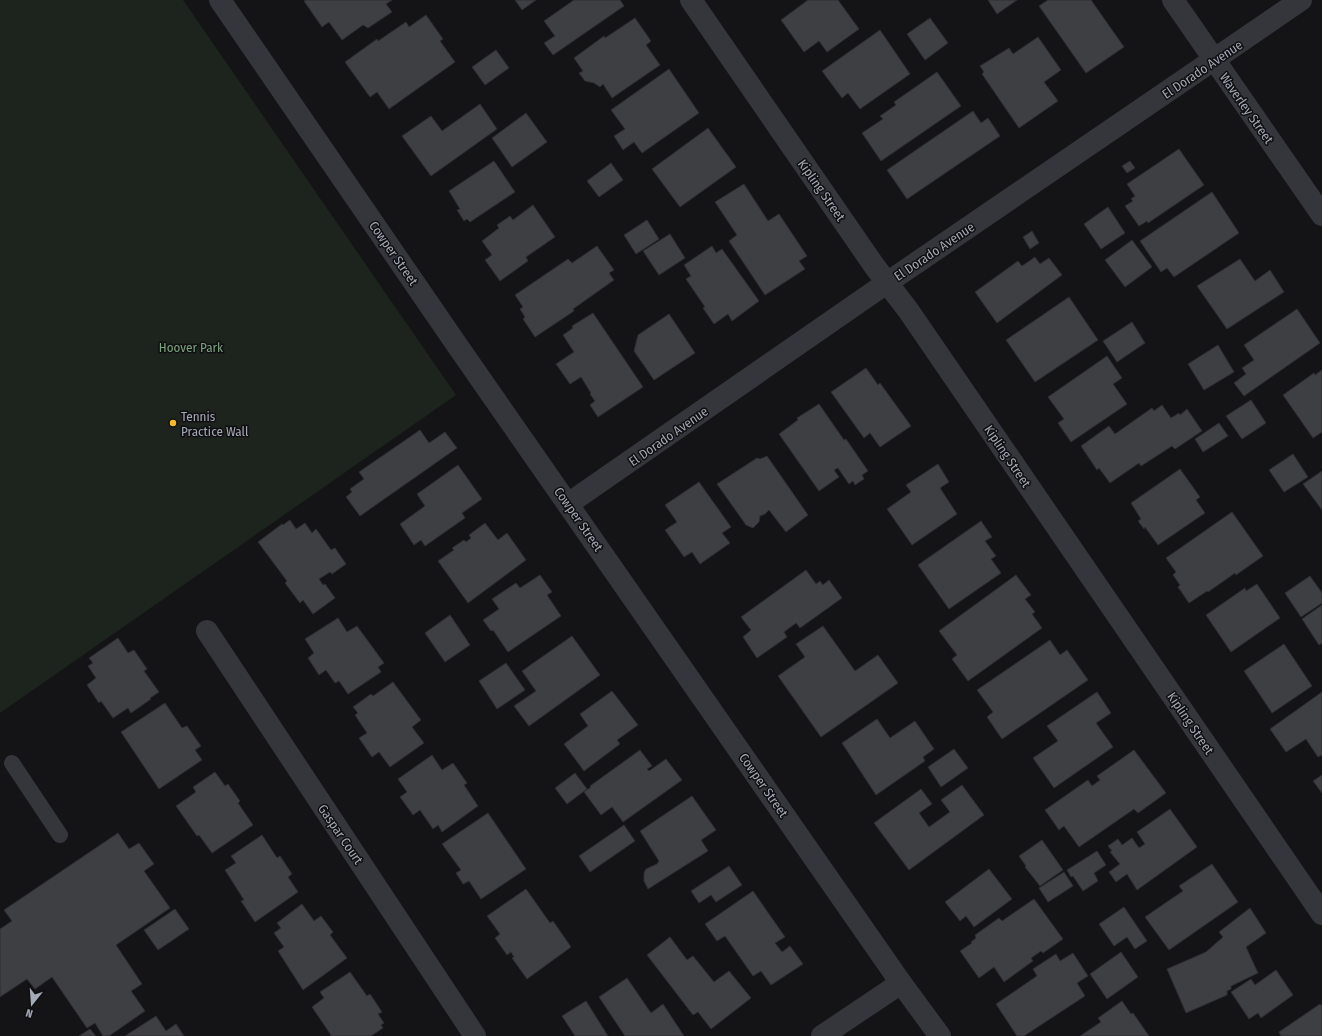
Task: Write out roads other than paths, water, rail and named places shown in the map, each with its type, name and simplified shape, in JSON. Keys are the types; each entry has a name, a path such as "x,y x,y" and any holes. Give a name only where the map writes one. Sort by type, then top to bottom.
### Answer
{"street":[{"name":"Cowper Street","path":"220,0 459,348 901,983 940,1036"},
{"name":"Kipling Street","path":"691,0 888,284 908,310 1322,914"},
{"name":"Waverley Street","path":"1173,0 1322,215"},
{"name":"El Dorado Avenue","path":"568,504 1301,0"},
{"name":"Gaspar Court","path":"207,631 475,1036"},
{"path":"822,1036 901,983"}],"lane":[{"path":"12,763 60,835"}],"place":[{"name":"Tennis Practice Wall","path":"173,423"}],"park label":[{"name":"Hoover Park","path":"191,347"}]}
